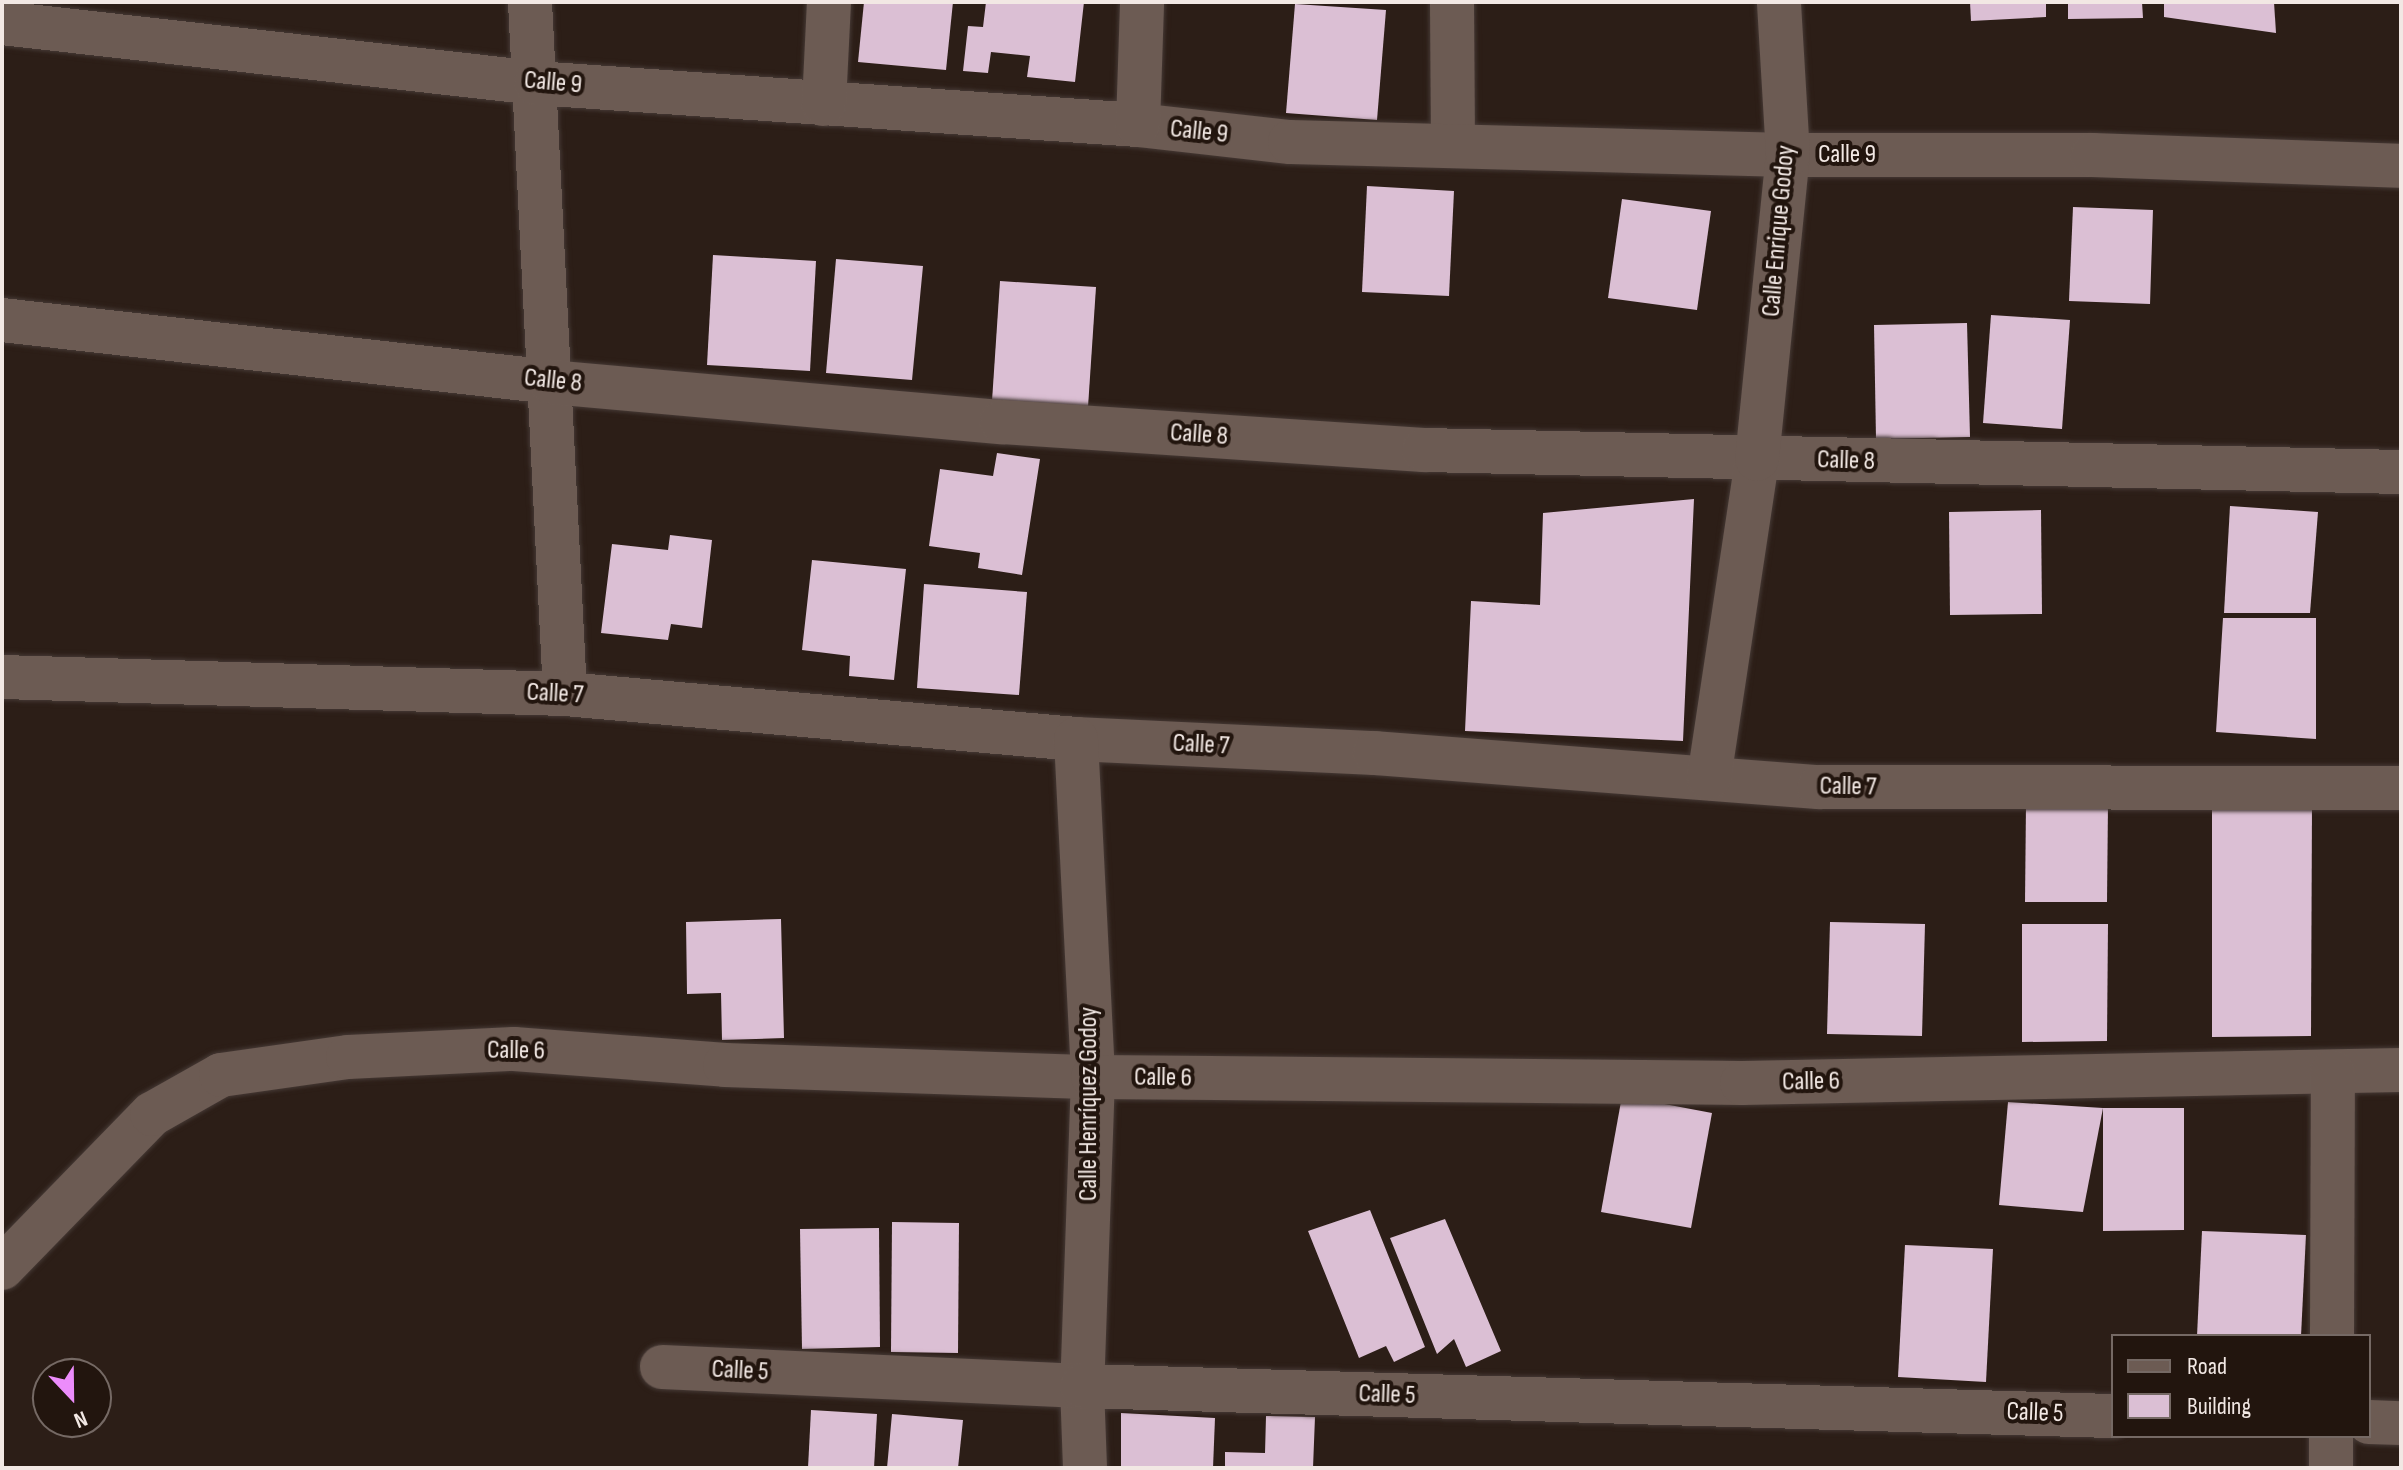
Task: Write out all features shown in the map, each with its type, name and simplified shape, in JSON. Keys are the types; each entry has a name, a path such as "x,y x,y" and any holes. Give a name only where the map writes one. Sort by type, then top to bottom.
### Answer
{"street":[{"path":"530,2 565,694"},
{"path":"824,104 829,2"},
{"path":"1138,125 1142,2"},
{"path":"1452,2 1453,145"},
{"name":"Calle Enrique Godoy","path":"1709,778 1757,459 1788,155 1779,2"},
{"name":"Calle 9","path":"2,23 536,83 1138,125 1290,142 1788,155 2093,155 2401,166"},
{"name":"Calle 8","path":"2,320 551,382 1002,422 1424,450 2401,472"},
{"name":"Calle 7","path":"2,677 565,694 1076,739 1375,753 1819,787 2401,788"},
{"name":"Calle Henríquez Godoy","path":"1076,739 1093,1077 1082,1386 1085,1468"},
{"name":"Calle 6","path":"2,1268 152,1114 221,1075 348,1057 514,1049 725,1065 1093,1077 1742,1083 2401,1070"},
{"path":"2332,1334 2333,1072"},
{"name":"Calle 5","path":"662,1367 1082,1386 2111,1416"},
{"path":"2371,1422 2401,1423"},
{"path":"2331,1438 2331,1468"}],"building":[{"path":"864,2 953,2 946,70 858,62"},
{"path":"986,2 1084,2 1075,82 1027,77 1030,56 991,52 988,73 963,71 968,26 983,27"},
{"path":"1970,2 2046,2 2046,17 1971,21"},
{"path":"2068,2 2142,2 2143,18 2068,19"},
{"path":"2164,2 2274,2 2276,33 2164,17"},
{"path":"1295,4 1386,10 1377,120 1286,113"},
{"path":"1367,186 1454,191 1449,296 1362,292"},
{"path":"1622,199 1711,211 1697,310 1608,298"},
{"path":"2073,207 2153,210 2150,304 2069,301"},
{"path":"713,255 816,261 810,371 707,365"},
{"path":"836,259 923,266 912,380 826,373"},
{"path":"1000,281 1096,287 1088,407 992,401"},
{"path":"1991,315 2070,320 2062,429 1983,423"},
{"path":"1967,323 1970,437 1876,439 1874,325"},
{"path":"997,453 1040,459 1022,575 978,568 980,553 929,546 940,469 993,476"},
{"path":"1694,499 1683,741 1465,731 1471,601 1540,605 1543,513"},
{"path":"2230,506 2318,512 2310,613 2224,613"},
{"path":"2041,510 2042,614 1950,615 1949,512"},
{"path":"670,535 712,540 702,628 671,624 668,640 601,633 612,544 668,550"},
{"path":"812,560 906,569 894,680 849,676 850,656 802,650"},
{"path":"924,584 1027,592 1019,695 917,688"},
{"path":"2223,618 2316,618 2316,739 2216,732"},
{"path":"2026,803 2108,803 2107,902 2025,902"},
{"path":"2212,804 2312,804 2311,1036 2212,1037"},
{"path":"781,919 784,1038 722,1040 721,993 687,994 686,922"},
{"path":"1830,922 1925,924 1922,1036 1827,1034"},
{"path":"2022,924 2108,924 2107,1041 2022,1042"},
{"path":"1622,1096 1712,1113 1691,1228 1601,1212"},
{"path":"2008,1102 2103,1108 2083,1212 1999,1205"},
{"path":"2103,1108 2184,1108 2184,1230 2103,1231"},
{"path":"1370,1210 1425,1347 1394,1362 1386,1346 1359,1358 1308,1231"},
{"path":"1445,1219 1501,1351 1466,1367 1454,1339 1437,1354 1390,1238"},
{"path":"892,1222 959,1223 958,1353 891,1352"},
{"path":"879,1228 880,1347 802,1349 800,1229"},
{"path":"2202,1231 2306,1235 2301,1334 2197,1334"},
{"path":"1905,1245 1993,1249 1986,1382 1898,1377"},
{"path":"811,1410 877,1414 874,1468 808,1468"},
{"path":"1121,1413 1215,1418 1213,1468 1121,1468"},
{"path":"892,1414 963,1420 958,1468 887,1468"},
{"path":"1266,1416 1315,1417 1313,1468 1225,1468 1225,1452 1265,1453"}]}
